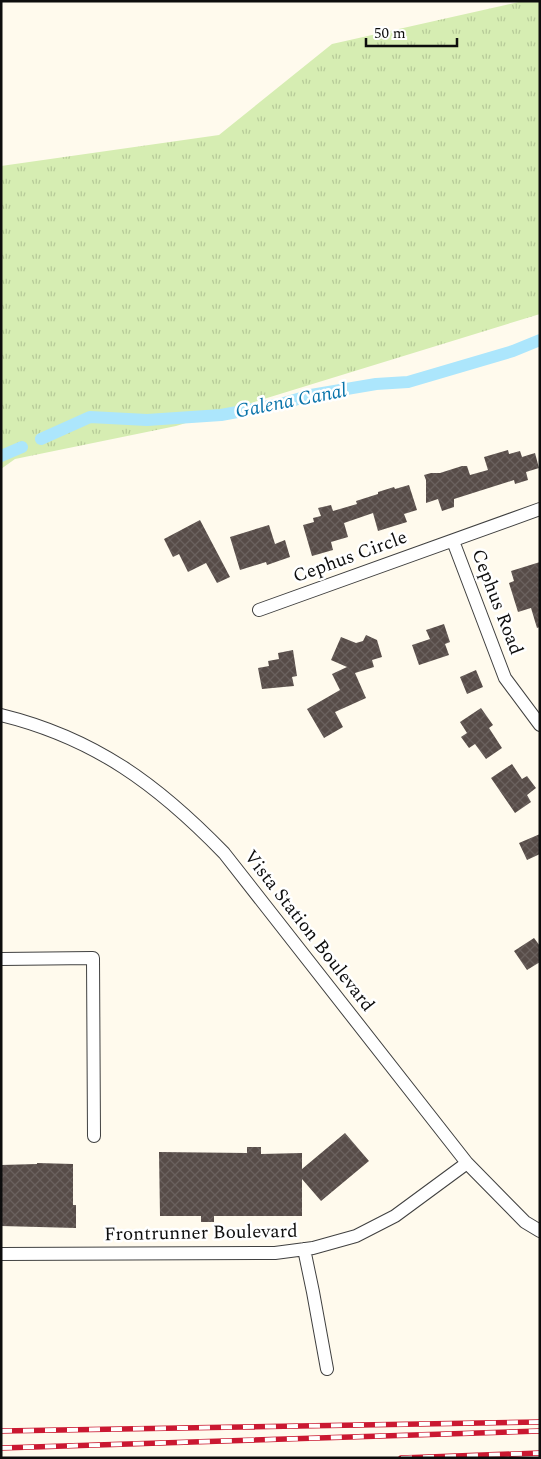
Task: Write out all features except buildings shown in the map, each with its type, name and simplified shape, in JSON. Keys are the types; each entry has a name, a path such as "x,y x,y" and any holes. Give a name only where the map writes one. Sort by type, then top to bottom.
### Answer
{"street":[{"name":"Cephus Circle","path":"259,610 540,509"},
{"name":"Cephus Road","path":"454,540 505,678 540,725"},
{"name":"Vista Station Boulevard","path":"1,715 48,729 80,742 116,761 146,782 198,826 224,853 467,1163 525,1222 540,1231"},
{"path":"1,959 93,958 94,1136"},
{"name":"Frontrunner Boulevard","path":"1,1254 275,1253 304,1249 356,1236 395,1216 467,1163"},
{"path":"304,1249 314,1292 326,1369"}],"green space":[{"path":"523,1 540,1 540,314 176,426 15,459 1,469 1,166 219,135 332,44"}],"waterway":[{"name":"Galena Canal","path":"41,439 90,417 147,420 221,415 281,404 311,395 376,384 408,382 513,351 540,340"},
{"name":"Galena Canal","path":"1,456 22,447"}],"railway":[{"path":"1,1431 540,1422"},
{"path":"1,1448 540,1431"},
{"path":"401,1458 540,1453"}]}
